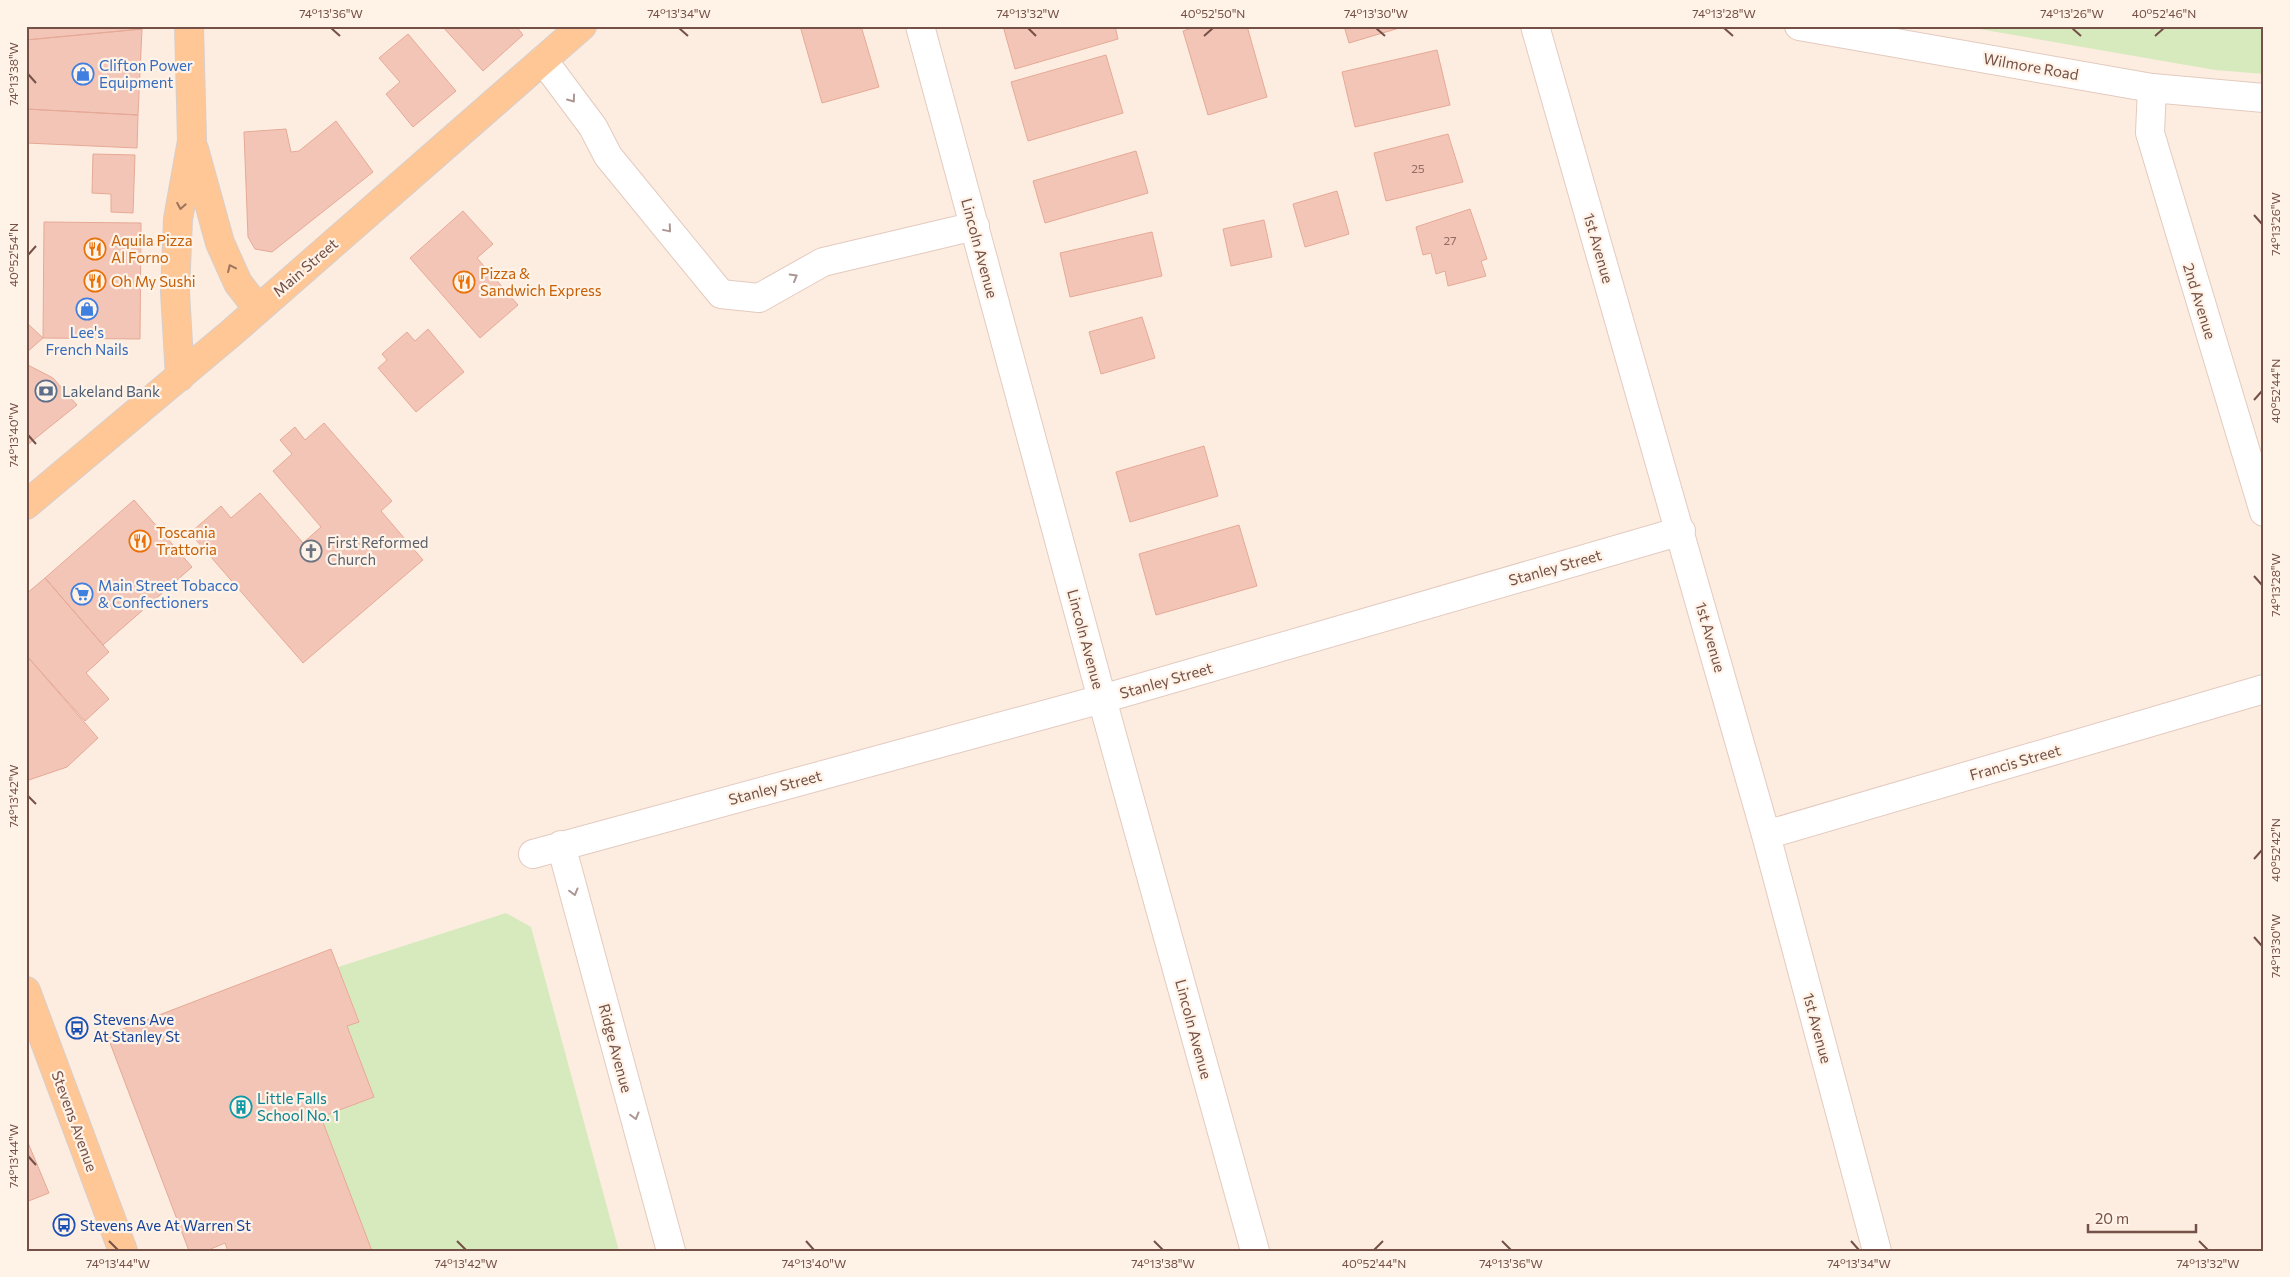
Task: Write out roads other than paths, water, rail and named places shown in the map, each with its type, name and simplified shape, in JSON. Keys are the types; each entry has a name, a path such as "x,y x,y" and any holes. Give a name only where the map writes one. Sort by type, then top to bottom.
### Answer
{"main road":[{"path":"180,377 175,292 178,228 192,141 189,26"},
{"name":"Main Street","path":"26,505 180,377 582,26"},
{"path":"192,141 220,243 238,283 258,309"},
{"name":"Stevens Avenue","path":"28,1003 123,1251"}],"street":[{"name":"Lincoln Avenue","path":"920,26 1102,699 1255,1251"},
{"name":"1st Avenue","path":"1535,26 1681,531 1766,834 1877,1251"},
{"name":"Wilmore Road","path":"1799,26 2152,88 2264,98"},
{"path":"543,60 593,128 608,156 722,294 759,298 823,262 975,226"},
{"name":"2nd Avenue","path":"2152,88 2150,133 2264,512"},
{"name":"Stanley Street","path":"533,854 1102,699 1681,531"},
{"name":"Francis Street","path":"1766,834 2264,689"},
{"name":"Ridge Avenue","path":"561,845 671,1251"}],"place":[{"name":"Clifton Power Equipment","path":"83,74"},
{"name":"Aquila Pizza Al Forno","path":"95,249"},
{"name":"Oh My Sushi","path":"95,281"},
{"name":"Pizza & Sandwich Express","path":"464,282"},
{"name":"Lee's French Nails","path":"87,309"},
{"name":"Lakeland Bank","path":"46,391"},
{"name":"Toscania Trattoria","path":"140,541"},
{"name":"First Reformed Church","path":"311,551"},
{"name":"Main Street Tobacco & Confectioners","path":"82,594"},
{"name":"Stevens Ave At Stanley St","path":"77,1028"},
{"name":"Little Falls School No. 1","path":"241,1107"},
{"name":"Stevens Ave At Warren St","path":"64,1225"}]}
